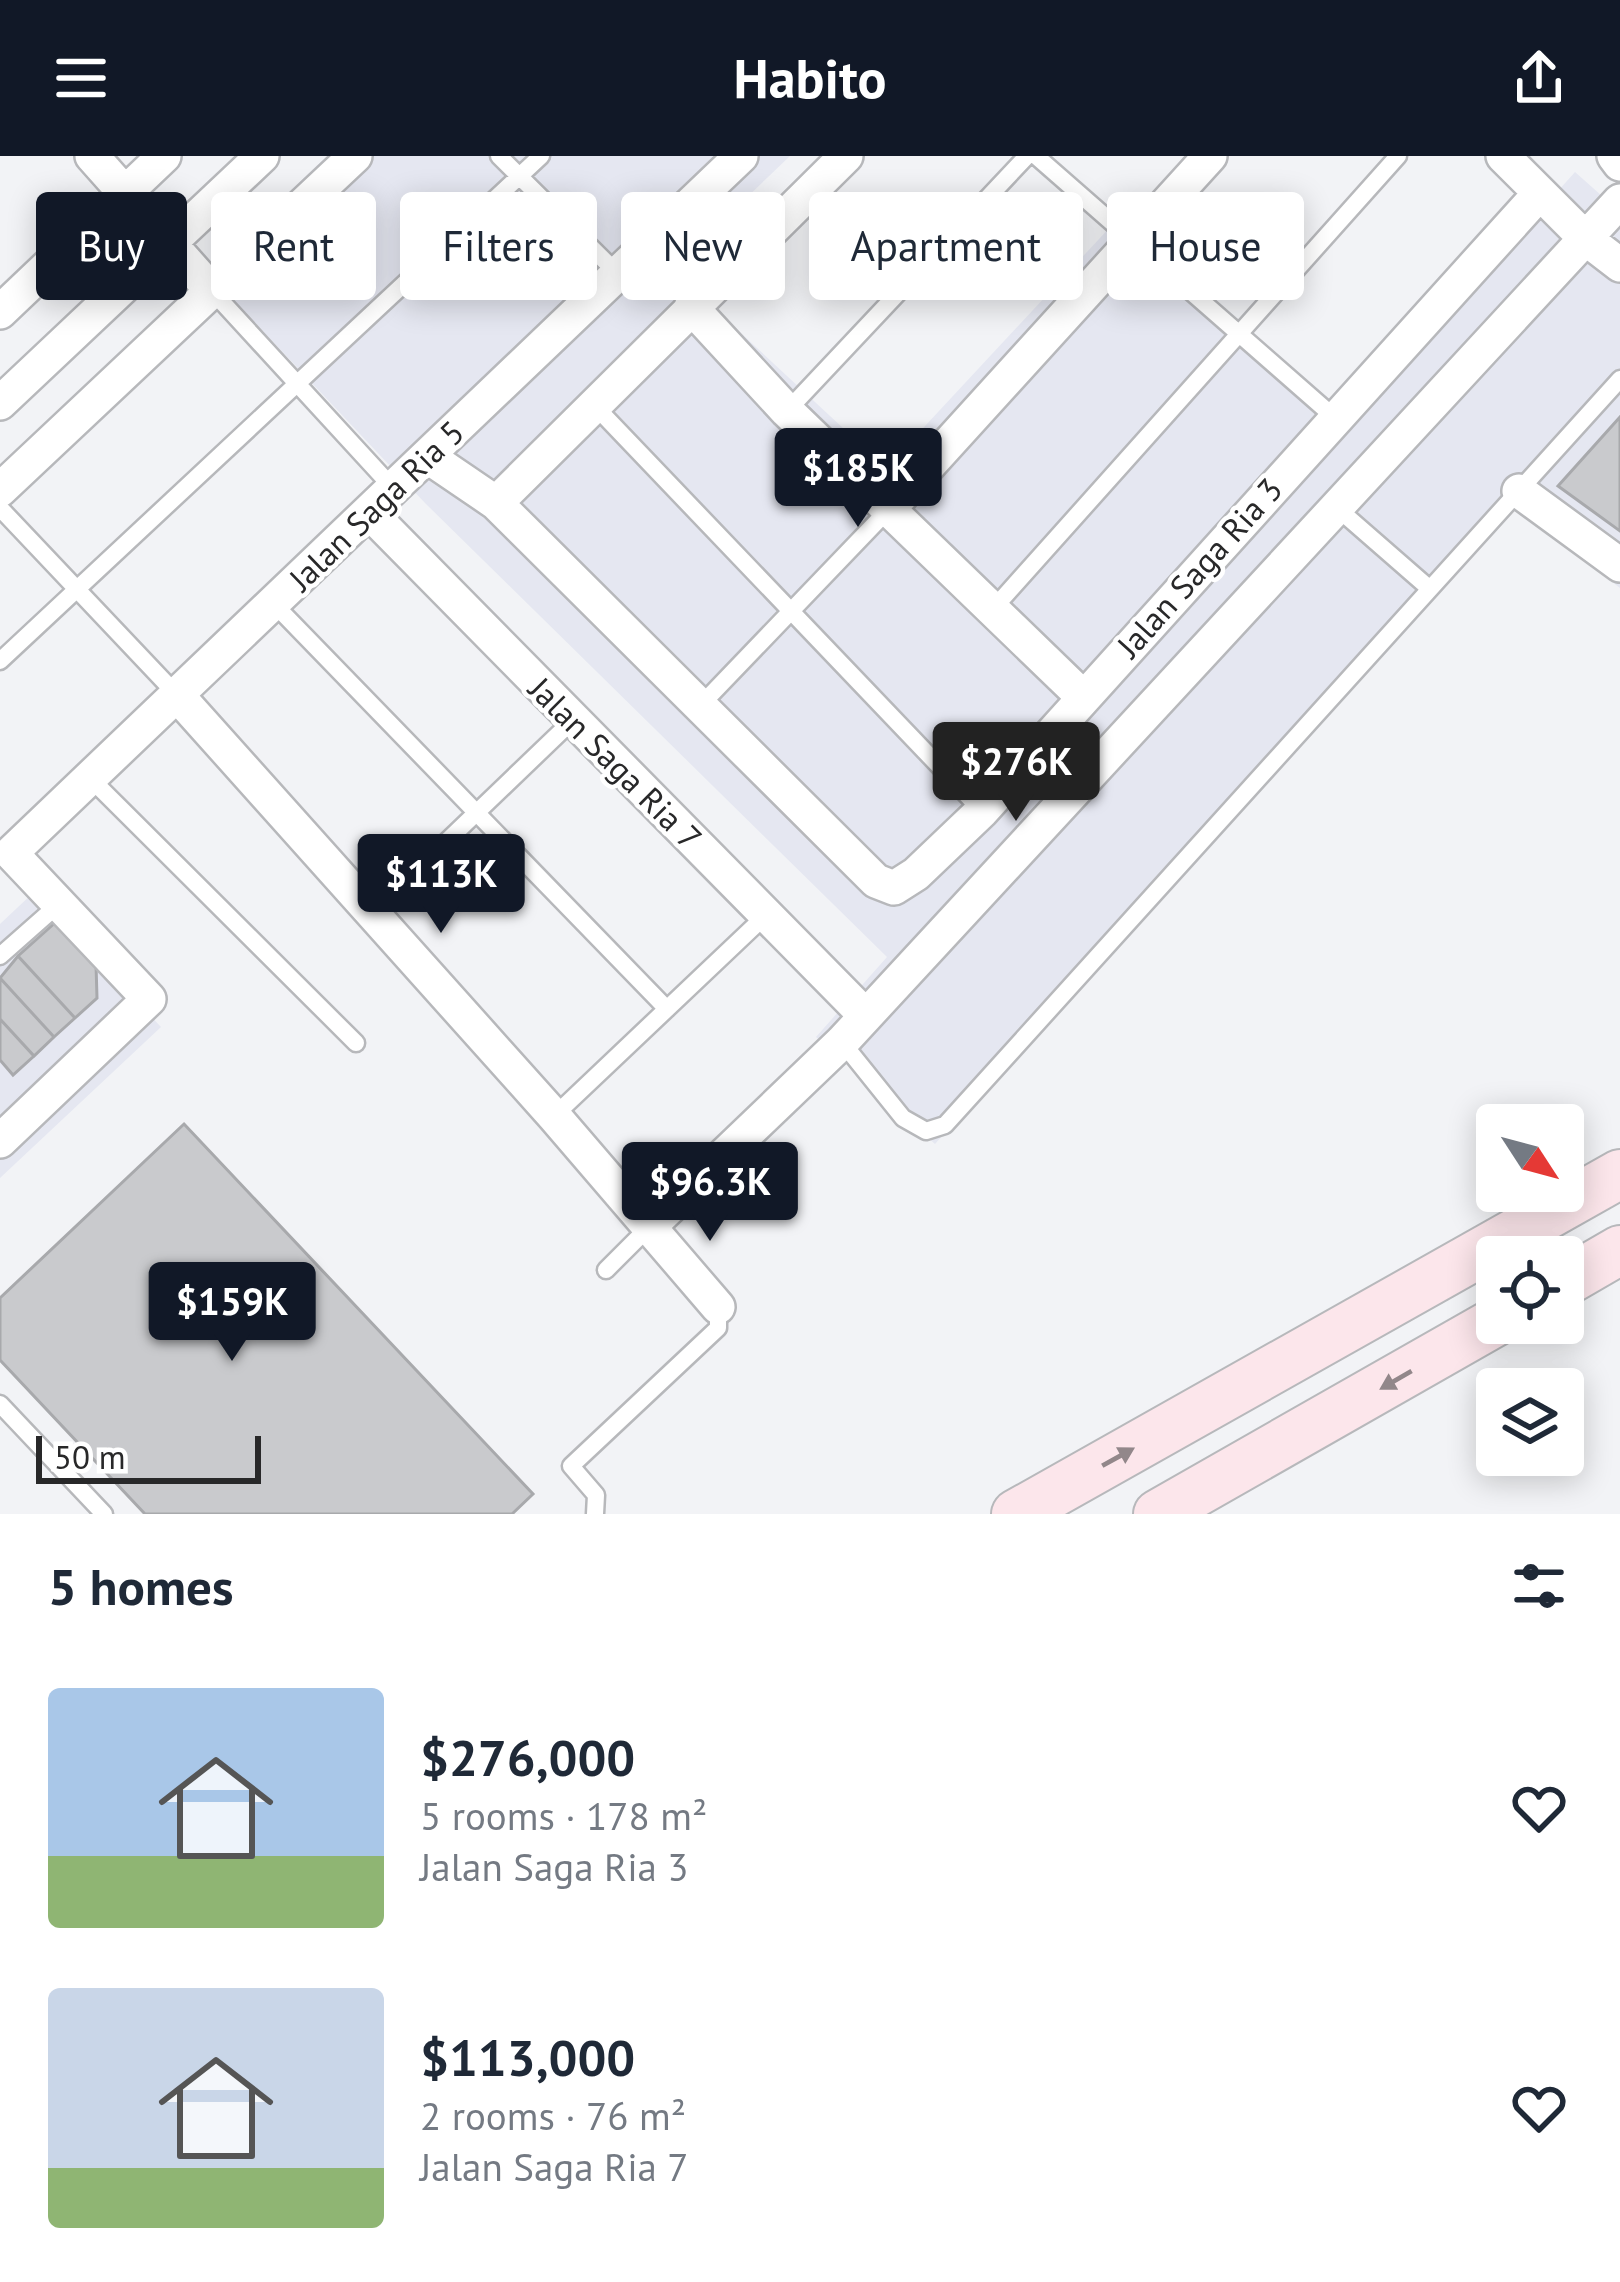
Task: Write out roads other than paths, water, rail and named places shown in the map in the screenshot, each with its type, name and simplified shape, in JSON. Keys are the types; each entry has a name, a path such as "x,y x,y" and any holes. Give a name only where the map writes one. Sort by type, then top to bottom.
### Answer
{"main road":[{"path":"1016,1514 1620,1174"},
{"path":"1158,1514 1476,1333"}],"street":[{"path":"92,156 124,192"},
{"path":"126,192 164,156"},
{"path":"187,228 262,156"},
{"path":"317,192 355,156"},
{"name":"Jalan Saga Ria 5","path":"5,848 90,778 741,156"},
{"path":"496,502 846,156"},
{"path":"1177,192 1210,156"},
{"path":"1503,156 1620,265"},
{"path":"1614,156 1620,164"},
{"name":"Jalan Saga Ria 3","path":"428,455 496,502 876,881 894,888 916,874 982,811 1540,193"},
{"path":"650,1226 842,1042 1620,201"},
{"path":"187,261 211,290"},
{"path":"888,510 1107,270"},
{"path":"0,312 36,278"},
{"path":"0,490 211,292"},
{"path":"0,403 111,300"},
{"path":"691,307 788,411 1083,697"},
{"path":"1519,491 1620,566"},
{"name":"Jalan Saga Ria 7","path":"381,500 573,720 863,1014"},
{"path":"177,695 554,1116 718,1307"},
{"path":"0,1141 149,999 5,848"}],"lane":[{"path":"499,156 617,273"},
{"path":"0,661 541,156"},
{"path":"788,411 1031,156 1107,219"},
{"path":"993,609 1398,156"},
{"path":"220,300 298,385 381,500"},
{"path":"1200,300 1334,417"},
{"path":"842,1042 903,1118 926,1131 945,1125 1620,379"},
{"path":"594,405 982,811"},
{"path":"1336,507 1430,589"},
{"path":"0,508 177,695"},
{"path":"699,707 888,510"},
{"path":"273,603 667,1009"},
{"path":"373,912 573,720"},
{"path":"90,778 356,1043"},
{"path":"0,956 59,903"},
{"path":"554,1116 766,915"},
{"path":"606,1270 650,1226"},
{"path":"595,1514 596,1495 572,1466 718,1328 718,1307"},
{"path":"0,1404 104,1514"}]}
